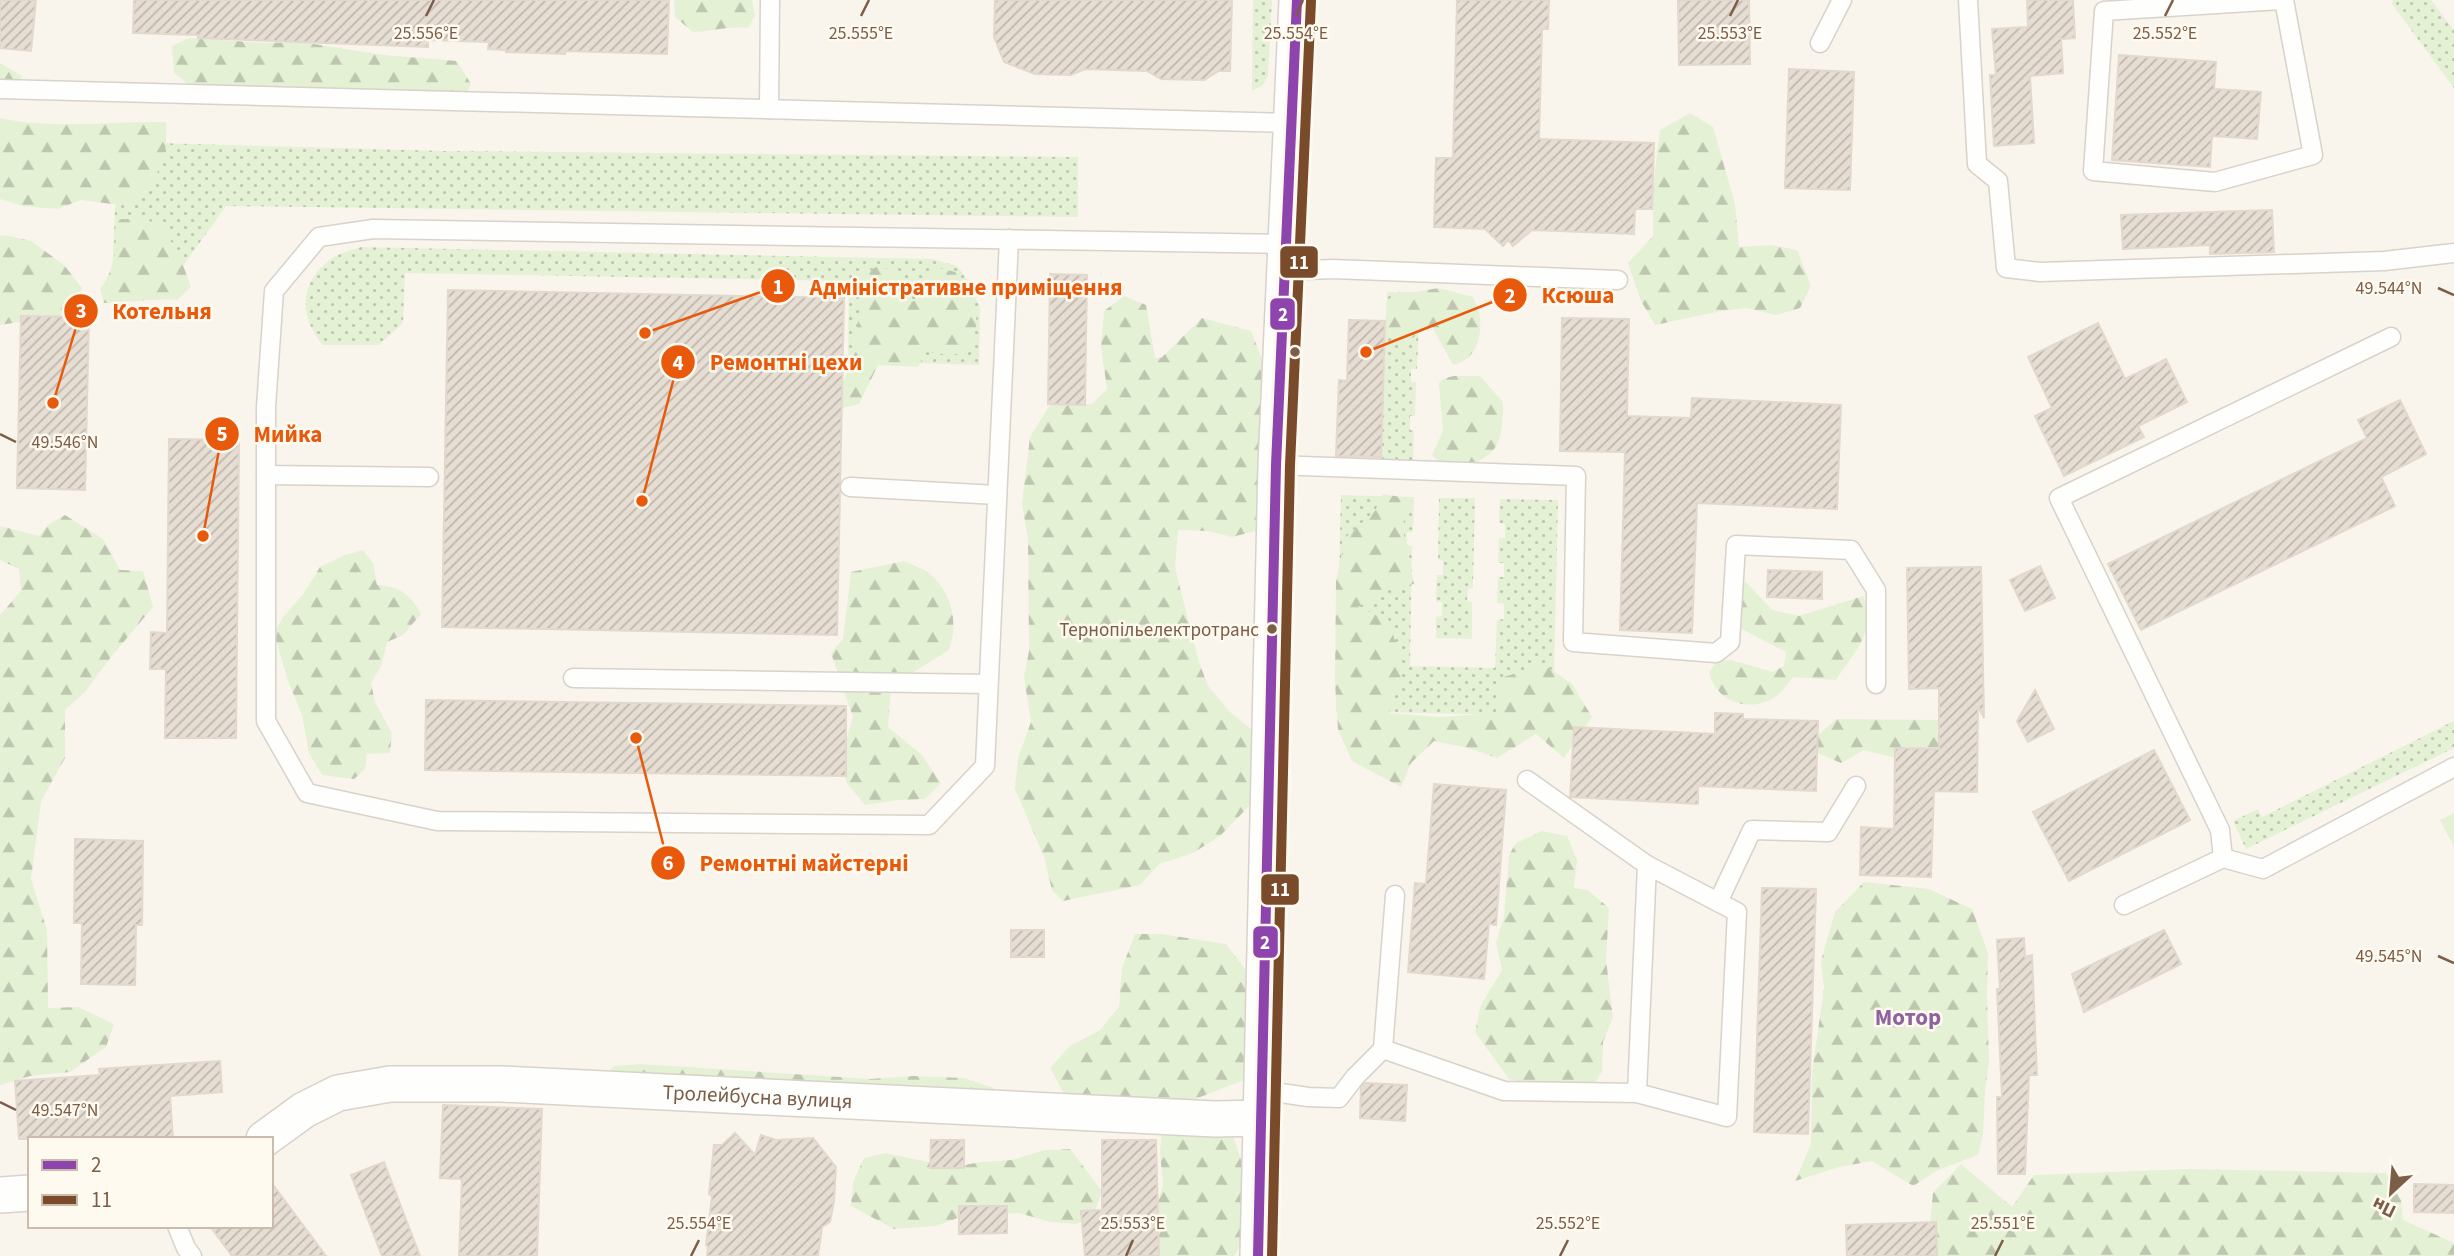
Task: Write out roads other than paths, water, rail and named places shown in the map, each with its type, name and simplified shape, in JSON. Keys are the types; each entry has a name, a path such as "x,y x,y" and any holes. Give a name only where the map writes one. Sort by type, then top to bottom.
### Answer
{"street":[{"path":"1258,1256 1276,465 1297,0"},
{"name":"Тролейбусна вулиця","path":"267,1137 304,1110 338,1093 393,1084 501,1084 1160,1117 1262,1104"},
{"path":"0,1195 28,1193"}],"lane":[{"path":"769,109 771,0"},
{"path":"1820,43 1842,0"},
{"path":"1968,0 1977,164 1998,181 2006,268 2040,272 2357,262 2454,253"},
{"path":"2282,0 2313,155 2216,182 2093,171 2104,11 2282,0"},
{"path":"0,89 1293,123"},
{"path":"1009,239 985,766 929,825 437,821 307,793 266,721 266,407 274,291 319,237 373,229 1009,239 1284,257 1333,269 1618,280"},
{"path":"2223,858 2220,830 2059,498 2391,337"},
{"path":"1276,465 1576,475 1573,642 1716,653 1730,642 1736,545 1851,550 1876,590 1876,684"},
{"path":"266,475 429,477"},
{"path":"850,487 997,495"},
{"path":"573,678 988,684"},
{"path":"2124,905 2223,858 2263,869 2454,767"},
{"path":"1383,1049 1504,1091 1637,1093 1727,1117 1737,912 1647,865 1527,780"},
{"path":"1718,902 1752,830 1828,832 1856,786"},
{"path":"1637,1093 1647,865"},
{"path":"1262,1104 1308,1097 1339,1098 1355,1077 1383,1049 1395,895"},
{"path":"178,1228 192,1256"}],"place":[{"name":"Адміністративне приміщення","path":"645,333"},
{"name":"Ксюша","path":"1366,352"},
{"name":"Котельня","path":"53,403"},
{"name":"Ремонтні цехи","path":"642,501"},
{"name":"Мийка","path":"203,536"},
{"name":"Тернопільелектротранс","path":"1272,629"},
{"name":"Ремонтні майстерні","path":"636,738"}],"district":[{"name":"Мотор","path":"1908,1017"}]}
